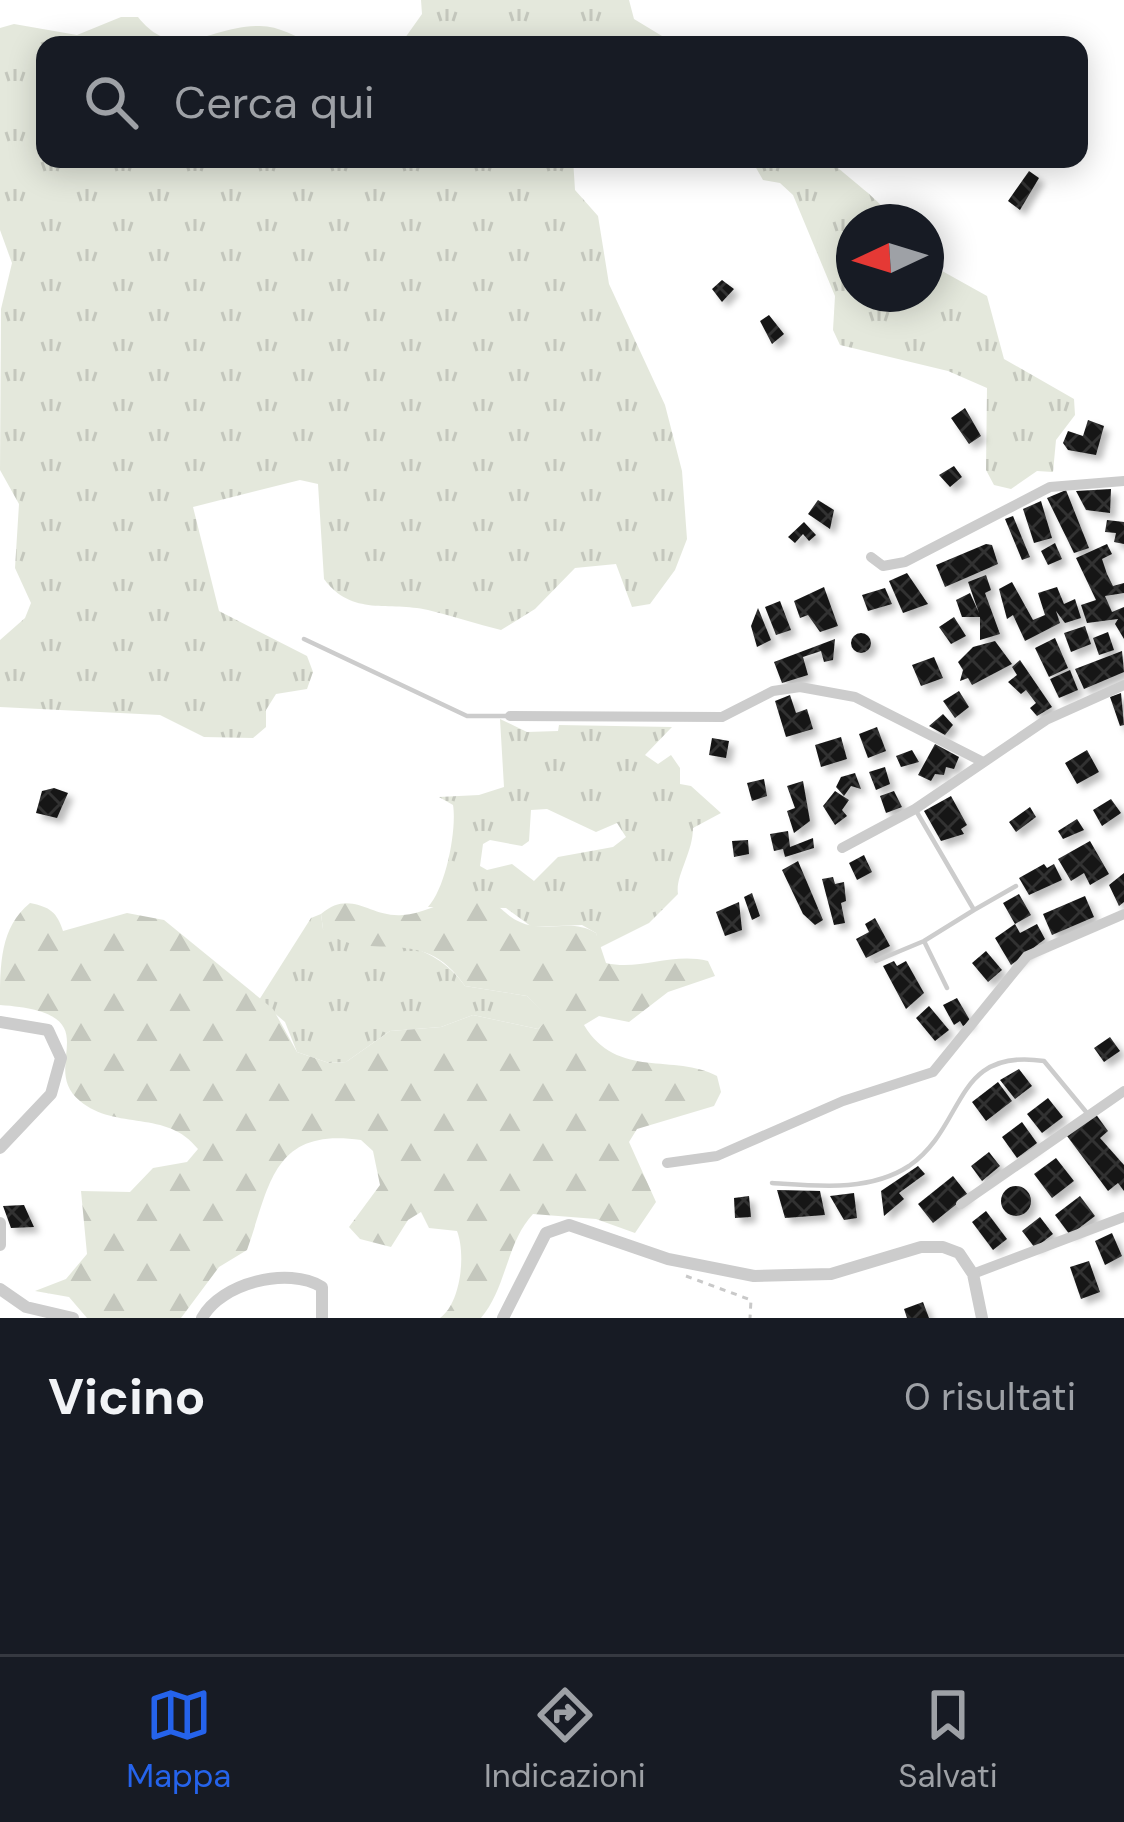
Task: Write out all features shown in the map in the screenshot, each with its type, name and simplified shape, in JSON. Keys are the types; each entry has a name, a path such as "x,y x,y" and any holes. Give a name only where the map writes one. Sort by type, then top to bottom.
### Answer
{"street":[{"path":"871,557 883,566 905,562 1050,487 1124,481"},
{"path":"842,848 915,808 1066,709 1124,686"},
{"path":"510,716 722,717 773,692 800,687 855,698 983,762"},
{"path":"667,1163 717,1156 843,1101 933,1072 1027,956 1124,914"},
{"path":"0,1022 48,1030 61,1058 51,1094 0,1148"},
{"path":"961,1204 1124,1091"},
{"path":"978,1272 1124,1217"},
{"path":"0,1223 0,1245"},
{"path":"503,1318 546,1233 569,1225 668,1259 754,1276 831,1274 921,1246 944,1246 958,1253 973,1274 982,1318"},
{"path":"202,1318 230,1288 294,1280 322,1287 322,1318"},
{"path":"0,1289 26,1307 73,1318"}],"lane":[{"path":"304,639 467,716 510,716"},
{"path":"915,808 974,910"},
{"path":"875,961 924,941 1016,886"},
{"path":"924,941 947,988"},
{"path":"772,1184 854,1185 910,1165 928,1149 978,1072 995,1061 1044,1061 1087,1113"}],"path":[{"path":"672,1270 751,1300 750,1318"}],"green space":[{"path":"421,0 629,0 634,19 662,36 406,36 422,14"},
{"path":"121,17 138,17 162,36 36,36 36,168 574,168 575,190 598,216 609,284 665,405 682,471 687,539 675,570 650,604 632,607 616,564 575,568 535,609 501,630 428,610 347,599 324,579 318,484 300,480 193,507 219,611 307,656 313,672 307,689 276,694 266,710 266,727 253,738 204,737 160,715 0,707 0,640 25,618 31,603 15,568 19,504 0,470 1,309 12,263 0,230 0,28 14,24 77,35"},
{"path":"242,27 281,30 294,36 207,36"},
{"path":"756,168 838,168 879,204 836,204 836,312 944,312 944,272 987,296 1004,359 1074,399 1075,415 1056,440 1053,472 1037,471 1011,489 994,485 986,470 987,388 948,371 840,345 833,330 835,296 793,195 780,183 763,180"},
{"path":"500,719 527,732 558,731 559,725 672,727 645,755 658,764 671,755 680,768 680,784 691,786 721,813 693,828 678,894 649,923 599,948 596,933 582,925 532,927 506,908 428,907 445,873 453,828 453,805 439,797 479,795 504,787","holes":["547,809 596,832 617,823 626,837 613,847 558,857 534,881 512,864 487,870 480,866 483,844 490,840 522,846 529,841 531,810"]},
{"path":"459,898 492,902 529,925 587,929 596,933 606,963 708,961 715,976 668,992 629,1022 599,1016 584,1025 613,1053 717,1076 721,1092 714,1106 637,1129 629,1142 656,1202 635,1233 596,1219 533,1214 481,1318 440,1318 453,1301 460,1278 457,1231 429,1228 421,1212 408,1220 391,1247 360,1239 349,1227 380,1185 373,1151 361,1140 331,1138 292,1152 279,1166 247,1250 219,1267 181,1318 87,1318 69,1297 35,1291 66,1279 87,1254 81,1191 130,1192 153,1168 187,1162 198,1149 172,1129 109,1116 80,1101 65,1072 65,1029 55,1018 35,1010 0,1005 7,935 30,903 52,911 63,931 127,913 164,920 273,1009 297,1052 329,1063 346,1062 390,1031 441,1027 473,1015 538,1029 549,1018 527,996 465,986 448,966 430,955 357,945 323,929 321,914 342,904 403,915"},
{"path":"321,914 323,929 419,950 452,970 465,986 527,996 550,1018 538,1029 473,1015 441,1027 390,1031 346,1062 329,1063 297,1052 285,1022 259,1000 311,918"}],"building":[{"path":"1029,171 1039,178 1020,210 1008,201"},
{"path":"722,280 734,289 722,302 712,289"},
{"path":"769,315 784,334 772,344 760,321"},
{"path":"965,408 981,436 969,444 951,418"},
{"path":"1088,420 1104,426 1096,455 1068,450 1063,443 1068,431 1083,436"},
{"path":"954,466 962,477 950,487 939,475"},
{"path":"1111,489 1110,513 1086,510 1076,491"},
{"path":"1066,490 1089,548 1074,553 1047,498"},
{"path":"818,500 834,510 830,529 808,514"},
{"path":"1041,501 1052,538 1034,543 1023,509"},
{"path":"1013,516 1030,557 1022,560 1005,519"},
{"path":"1107,520 1124,522 1124,544 1114,542 1116,533 1105,532"},
{"path":"804,522 816,535 809,541 803,534 795,543 788,537"},
{"path":"1055,543 1062,559 1048,565 1041,551"},
{"path":"1107,544 1112,554 1102,559 1107,574 1113,586 1124,583 1124,593 1105,596 1112,612 1124,607 1124,639 1115,624 1118,619 1087,623 1081,605 1096,600 1076,558"},
{"path":"992,545 998,564 945,587 936,565"},
{"path":"907,573 928,604 903,613 889,581"},
{"path":"986,575 991,590 985,593 1000,634 980,640 980,617 962,617 956,600 970,593 979,613 968,582"},
{"path":"1012,582 1033,620 1045,615 1038,593 1057,587 1064,604 1075,599 1081,618 1065,623 1056,611 1060,623 1025,641 1013,615 1007,619 999,589"},
{"path":"824,587 838,626 820,632 808,615 800,618 794,601"},
{"path":"885,588 892,604 868,611 862,595"},
{"path":"780,601 791,630 776,635 765,607"},
{"path":"758,608 771,640 757,647 751,626"},
{"path":"954,617 966,636 951,644 939,627"},
{"path":"1085,626 1091,644 1071,652 1064,633"},
{"path":"1108,632 1114,650 1099,655 1093,638"},
{"path":"861,633 871,643 861,653 851,643"},
{"path":"1055,638 1068,668 1049,677 1035,648"},
{"path":"835,639 833,660 824,662 821,651 803,657 808,675 782,683 774,662"},
{"path":"995,641 1012,664 972,685 968,678 960,681 963,670 958,662 973,647"},
{"path":"1122,651 1124,672 1084,689 1075,669"},
{"path":"934,657 943,678 921,686 912,665"},
{"path":"1020,660 1052,707 1037,716 1030,708 1036,703 1026,690 1021,694 1008,682 1017,675 1012,667"},
{"path":"1070,670 1078,690 1059,698 1050,679"},
{"path":"959,691 969,707 955,718 943,701"},
{"path":"1121,693 1124,725 1120,726 1110,697"},
{"path":"790,695 796,713 807,709 813,729 786,737 775,701"},
{"path":"943,714 953,725 945,735 929,726"},
{"path":"877,727 886,751 868,758 859,734"},
{"path":"841,737 847,759 821,767 815,745"},
{"path":"712,738 729,741 726,758 709,755"},
{"path":"935,744 959,757 954,769 946,767 944,775 935,774 931,781 918,775"},
{"path":"912,750 919,762 901,767 896,756"},
{"path":"1087,750 1099,772 1077,784 1065,763"},
{"path":"885,767 890,784 876,790 869,772"},
{"path":"855,773 861,789 851,786 844,796 836,787 841,777"},
{"path":"764,779 767,796 752,801 747,783"},
{"path":"803,781 810,821 794,833 787,811 795,808 787,786"},
{"path":"54,788 68,793 57,818 36,813 42,791"},
{"path":"835,791 849,800 842,810 847,816 835,825 823,806"},
{"path":"894,791 902,807 886,813 880,796"},
{"path":"951,796 967,825 961,829 964,834 941,841 924,811"},
{"path":"1111,799 1121,813 1102,826 1093,810"},
{"path":"1030,807 1036,817 1016,832 1009,822"},
{"path":"1077,819 1084,830 1063,839 1058,831"},
{"path":"788,831 790,847 813,838 814,848 785,857 783,849 774,851 770,834"},
{"path":"748,840 749,854 734,857 732,841"},
{"path":"1090,841 1109,874 1090,885 1084,873 1071,881 1058,859"},
{"path":"864,855 872,872 857,880 849,863"},
{"path":"798,861 823,920 815,925 803,914 782,870"},
{"path":"1044,864 1047,868 1054,864 1062,880 1029,895 1019,878"},
{"path":"1124,873 1124,902 1119,906 1109,885"},
{"path":"833,877 835,884 844,882 846,901 841,903 845,923 834,925 822,879"},
{"path":"752,893 760,916 752,920 744,897"},
{"path":"1019,894 1031,915 1015,924 1003,903"},
{"path":"1085,896 1094,917 1052,935 1043,914"},
{"path":"739,902 742,930 725,936 716,912"},
{"path":"875,918 890,946 866,958 856,939 869,932 865,924"},
{"path":"1015,924 1020,933 1037,924 1045,939 1011,965 995,938"},
{"path":"986,951 1002,970 988,982 972,963"},
{"path":"894,961 897,966 906,961 924,993 906,1009 883,966"},
{"path":"957,998 971,1022 963,1026 960,1021 954,1025 943,1005"},
{"path":"929,1006 949,1030 935,1041 916,1018"},
{"path":"1110,1037 1120,1051 1104,1062 1094,1048"},
{"path":"1019,1069 1032,1086 1015,1099 1000,1080"},
{"path":"998,1082 1012,1101 986,1121 972,1102"},
{"path":"1048,1098 1063,1117 1042,1133 1027,1114"},
{"path":"1095,1113 1108,1131 1100,1138 1124,1165 1124,1191 1118,1183 1108,1191 1067,1136"},
{"path":"1022,1122 1037,1143 1017,1158 1002,1137"},
{"path":"989,1152 1000,1166 982,1181 971,1166"},
{"path":"1056,1158 1074,1181 1052,1198 1034,1174"},
{"path":"918,1166 925,1174 899,1193 904,1199 884,1216 881,1191"},
{"path":"953,1176 968,1195 933,1223 918,1204"},
{"path":"1016,1186 1027,1190 1031,1201 1027,1212 1016,1216 1005,1212 1001,1201 1005,1190"},
{"path":"777,1190 820,1191 825,1215 785,1218"},
{"path":"854,1193 857,1218 844,1220 830,1196"},
{"path":"749,1196 751,1217 735,1218 734,1198"},
{"path":"1080,1196 1095,1216 1070,1235 1055,1215"},
{"path":"24,1205 34,1227 11,1228 3,1206"},
{"path":"986,1211 1007,1239 993,1250 972,1222"},
{"path":"1040,1217 1053,1234 1035,1248 1022,1231"},
{"path":"1112,1233 1122,1256 1105,1265 1095,1241"},
{"path":"1089,1261 1100,1292 1081,1299 1070,1267"},
{"path":"923,1302 929,1318 907,1318 904,1309"}]}
